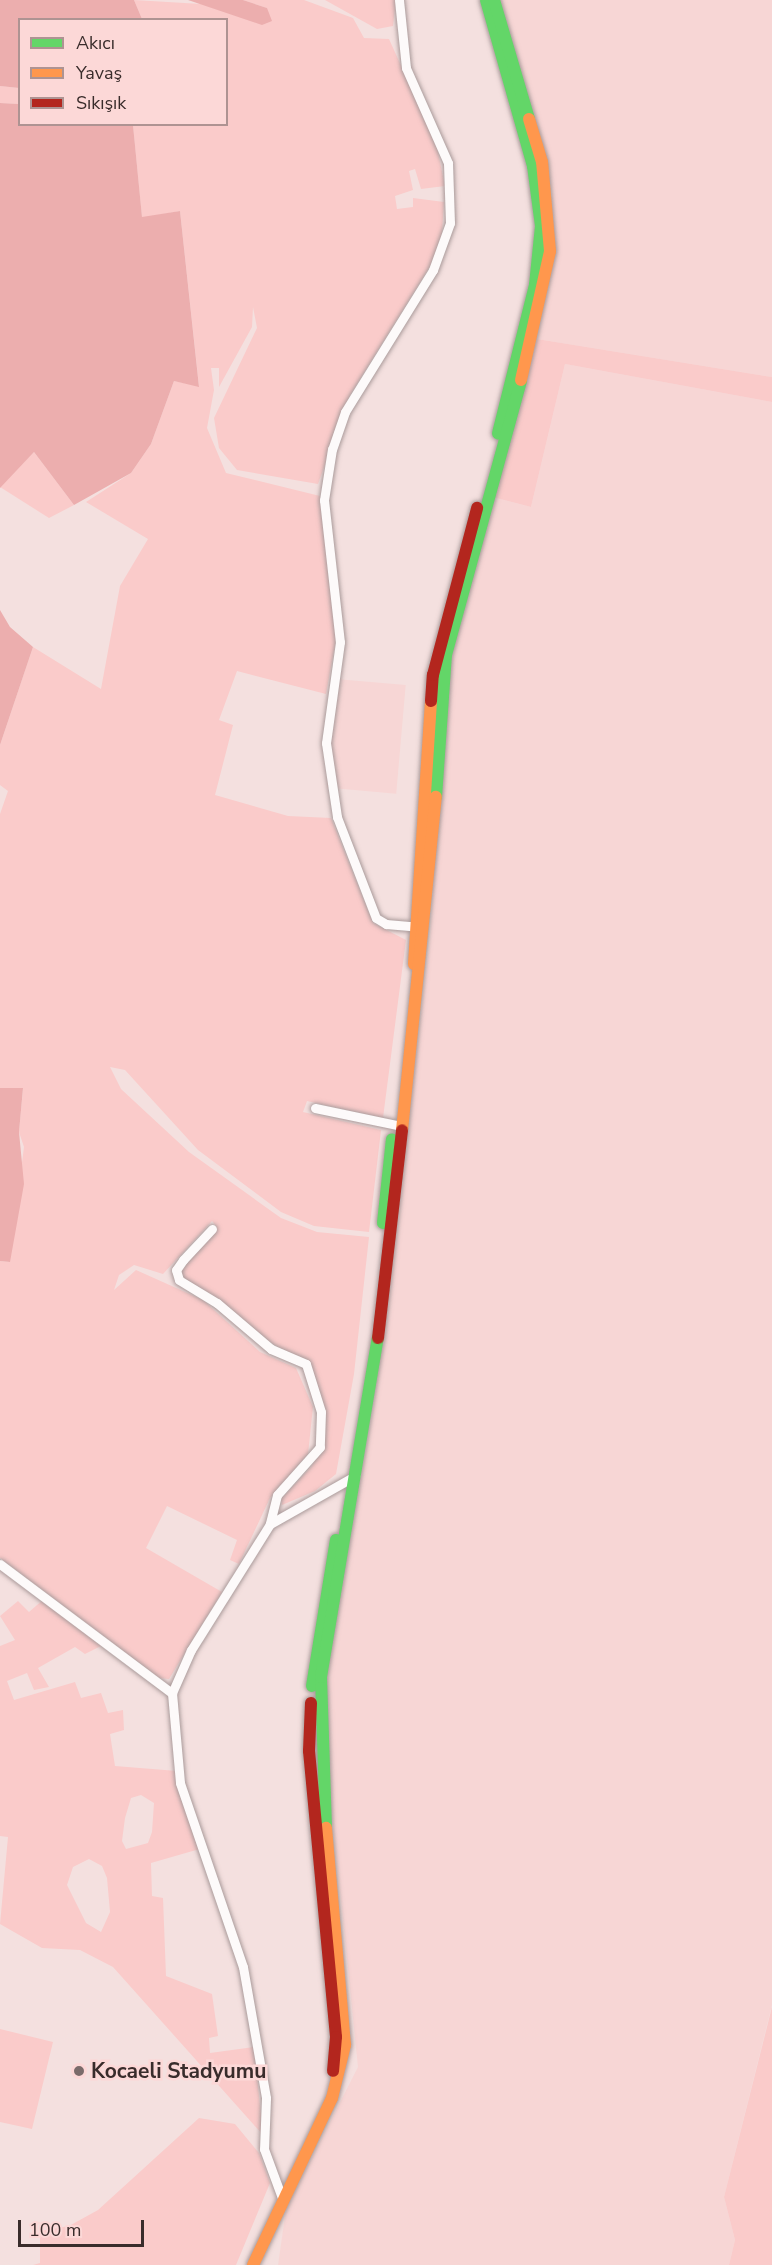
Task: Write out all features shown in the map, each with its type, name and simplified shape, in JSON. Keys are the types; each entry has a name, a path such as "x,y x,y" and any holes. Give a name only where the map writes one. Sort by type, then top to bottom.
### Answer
{"main road":[{"path":"422,927 425,744 439,642 525,330 540,252 533,166 486,0"},
{"path":"253,2265 334,2065 309,1751 313,1674 351,1478 398,1126 422,927 446,655 533,337 550,251 542,162 495,0"},
{"path":"246,2265 280,2194"}],"street":[{"path":"399,0 406,68 447,163 450,223 433,270 345,412 332,448 324,500 340,642 326,743 337,817 376,918 422,927"},
{"path":"315,1108 398,1126"},
{"path":"212,1229 176,1270 179,1280 217,1303 271,1349 306,1364 320,1404 320,1447 277,1495 270,1524 191,1650 172,1693 180,1783 225,1902 250,2003 267,2110 264,2149 280,2194"},
{"path":"270,1524 351,1478"},
{"path":"0,1564 172,1693"}],"shaded area":[{"path":"0,0 134,0 142,18 18,18 18,88 0,86"},
{"path":"134,0 267,8 243,0 304,0 353,18 364,38 389,39 436,143 445,186 421,189 415,169 409,171 413,190 395,196 397,209 413,207 413,198 444,202 442,233 435,258 350,395 318,484 237,470 219,448 214,418 257,328 253,307 252,327 219,387 219,368 211,368 214,390 207,428 226,473 320,496 336,639 326,694 237,671 219,720 233,725 215,795 288,816 331,818 373,923 406,940 383,1118 307,1101 303,1112 381,1130 369,1232 314,1226 281,1212 198,1150 125,1070 110,1067 121,1089 189,1152 281,1218 317,1232 369,1237 354,1374 336,1474 315,1491 282,1505 281,1499 312,1466 321,1445 315,1377 306,1363 256,1334 179,1274 217,1227 212,1221 163,1274 134,1265 119,1275 114,1290 136,1270 203,1300 260,1352 296,1368 313,1407 308,1454 270,1498 239,1564 230,1560 237,1540 167,1506 146,1548 222,1592 169,1679 159,1678 0,1558 0,1261 9,1262 24,1147 19,1132 23,1089 0,1088 0,814 8,791 0,785 0,745 33,647 101,689 120,586 148,539 86,502 131,473 151,444 174,381 199,386 180,211 142,218 133,126 228,126 228,18 142,18"},
{"path":"188,0 243,0 267,8 272,21 262,25"},
{"path":"325,0 396,0 393,26 377,29"},
{"path":"499,0 772,0 772,377 537,339 553,262 552,192"},
{"path":"0,86 18,88 18,104 0,103"},
{"path":"0,103 18,104 18,126 133,126 142,217 180,211 199,387 174,381 151,444 131,473 74,505 34,452 0,488"},
{"path":"537,339 772,377 772,402 565,364 531,507 492,497"},
{"path":"565,364 772,402 772,2005 724,2197 735,2240 729,2265 278,2265 286,2209 358,2067 324,1734 325,1680 374,1405 430,941 446,669 492,497 531,507"},
{"path":"34,452 74,505 49,518 0,487"},
{"path":"0,610 10,627 33,647 0,745"},
{"path":"336,679 406,685 396,794 327,788"},
{"path":"0,1088 23,1088 19,1132 24,1184 10,1262 0,1261"},
{"path":"44,1599 105,1644 85,1654 75,1647 38,1668 49,1687 34,1690 27,1673 7,1681 14,1700 75,1682 81,1698 101,1693 108,1713 123,1710 124,1730 110,1734 115,1766 177,1771 203,1848 151,1863 152,1896 163,1898 166,1976 212,1994 218,2036 209,2038 210,2053 254,2047 263,2135 113,1967 80,1950 42,1948 0,1924 8,1837 0,1836 0,1646 15,1640 0,1616 18,1601 29,1612","holes":["141,1795 154,1803 152,1832 148,1843 126,1849 122,1841 125,1818 131,1798","89,1859 102,1866 107,1878 110,1912 101,1932 86,1923 67,1885 73,1867"]},
{"path":"772,2007 772,2265 729,2265 735,2240 724,2197"},
{"name":"Kocaeli Stadyumu","path":"0,2029 53,2042 32,2129 0,2122"},
{"path":"199,2118 235,2124 259,2153 270,2183 236,2265 33,2265 40,2263 40,2231 69,2226 98,2210"}],"traffic: fast":[{"path":"486,0 533,166 541,226 535,285 498,433"},
{"path":"494,0 529,119"},
{"path":"436,797 446,655 521,380"},
{"path":"383,1223 392,1139"},
{"path":"326,1828 321,1677 378,1338"},
{"path":"312,1686 336,1540"}],"traffic: slow":[{"path":"521,380 550,251 542,162 529,119"},
{"path":"414,964 431,701"},
{"path":"402,1130 436,797"},
{"path":"253,2265 332,2098 345,2045 326,1828"}],"traffic: jam":[{"path":"431,701 433,675 477,508"},
{"path":"378,1338 402,1130"},
{"path":"311,1703 309,1751 336,2037 333,2071"}],"place":[{"name":"Kocaeli Stadyumu","path":"79,2071"}]}
